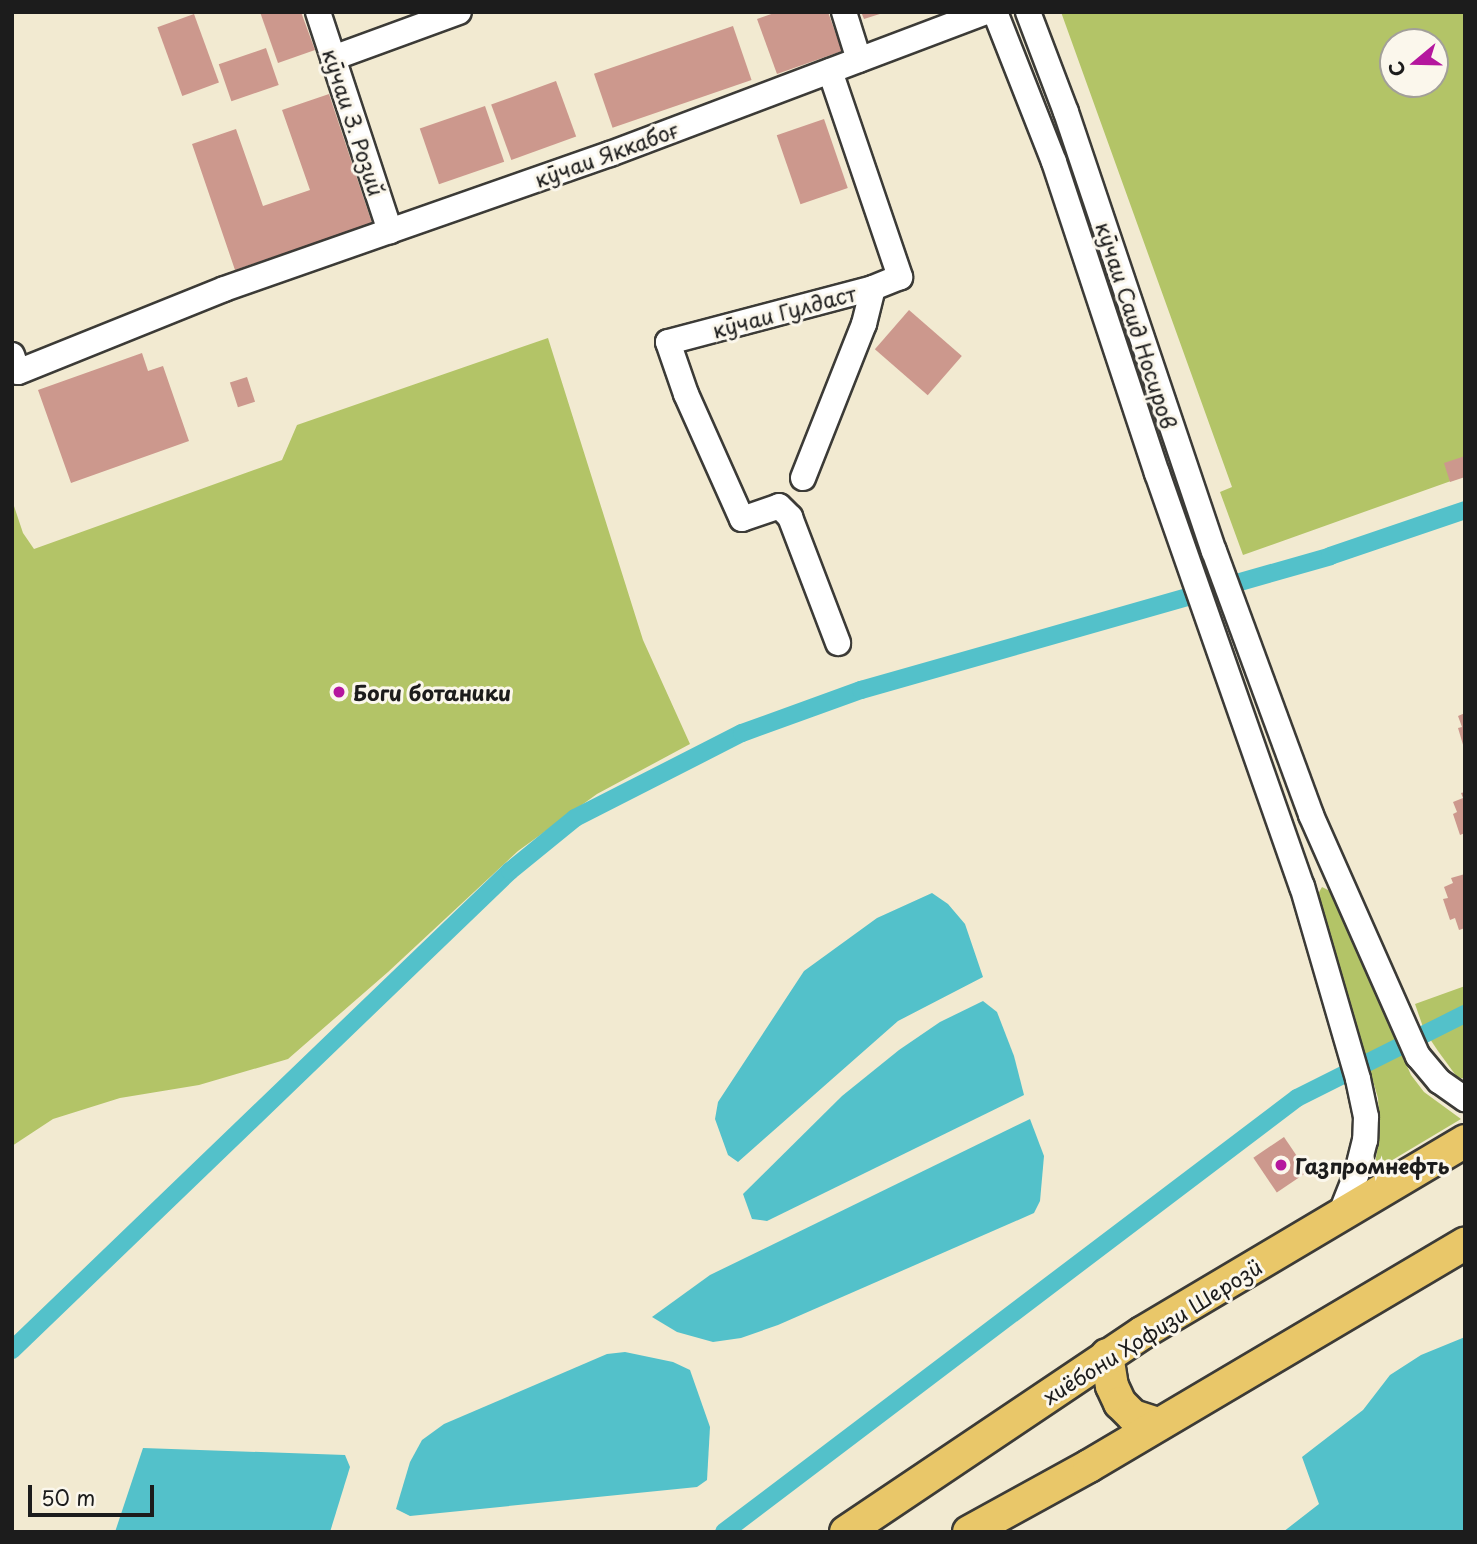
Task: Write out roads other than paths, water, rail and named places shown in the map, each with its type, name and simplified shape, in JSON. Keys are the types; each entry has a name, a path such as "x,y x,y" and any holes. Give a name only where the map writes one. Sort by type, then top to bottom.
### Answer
{"main road":[{"name":"хиёбони Ҳофизи Шерозӣ","path":"846,1532 1107,1355 1465,1141"},
{"path":"969,1532 1465,1244"},
{"path":"1107,1355 1112,1386 1120,1402 1133,1416 1158,1424"}],"street":[{"name":"кӯчаи З. Розий","path":"318,12 390,231"},
{"path":"333,58 459,12"},
{"path":"844,12 859,60"},
{"name":"кӯчаи Яккабоғ","path":"15,363 610,154 985,12"},
{"name":"кӯчаи Саид Носиров","path":"995,12 1063,188 1187,560 1302,886 1358,1079 1366,1117 1362,1156 1340,1215"},
{"name":"кӯчаи Саид Носиров","path":"1028,12 1089,180 1245,638 1336,873 1418,1056 1439,1081 1465,1099"},
{"name":"кӯчаи Гулдаст","path":"830,71 900,277 873,288 668,342 686,394 742,520 779,506 790,517 838,643"},
{"path":"1063,188 1089,180"},
{"path":"803,478 864,324 873,288"},
{"path":"1302,886 1319,874 1336,873"}],"water":[{"path":"932,893 948,904 965,924 983,977 898,1021 738,1162 728,1155 715,1119 718,1102 804,971 877,918"},
{"path":"983,1001 997,1012 1014,1056 1024,1095 767,1221 752,1219 743,1194 842,1096 899,1050 940,1022"},
{"path":"1030,1119 1044,1156 1040,1201 1034,1213 778,1325 741,1338 713,1342 677,1332 652,1317 710,1275"},
{"path":"1465,1337 1465,1532 1283,1532 1319,1504 1302,1457 1363,1410 1390,1375 1421,1355"},
{"path":"625,1352 673,1362 690,1370 710,1427 707,1480 697,1487 410,1516 396,1509 410,1462 422,1440 444,1424 607,1354"},
{"path":"143,1448 345,1455 350,1467 330,1532 115,1532"}],"waterway":[{"path":"12,1350 510,871 575,818 742,733 861,690 1330,556 1465,510"},
{"path":"724,1532 1297,1098 1465,1014"}],"place":[{"name":"Боги ботаники","path":"339,692"},
{"name":"Газпромнефть","path":"1281,1165"}]}
